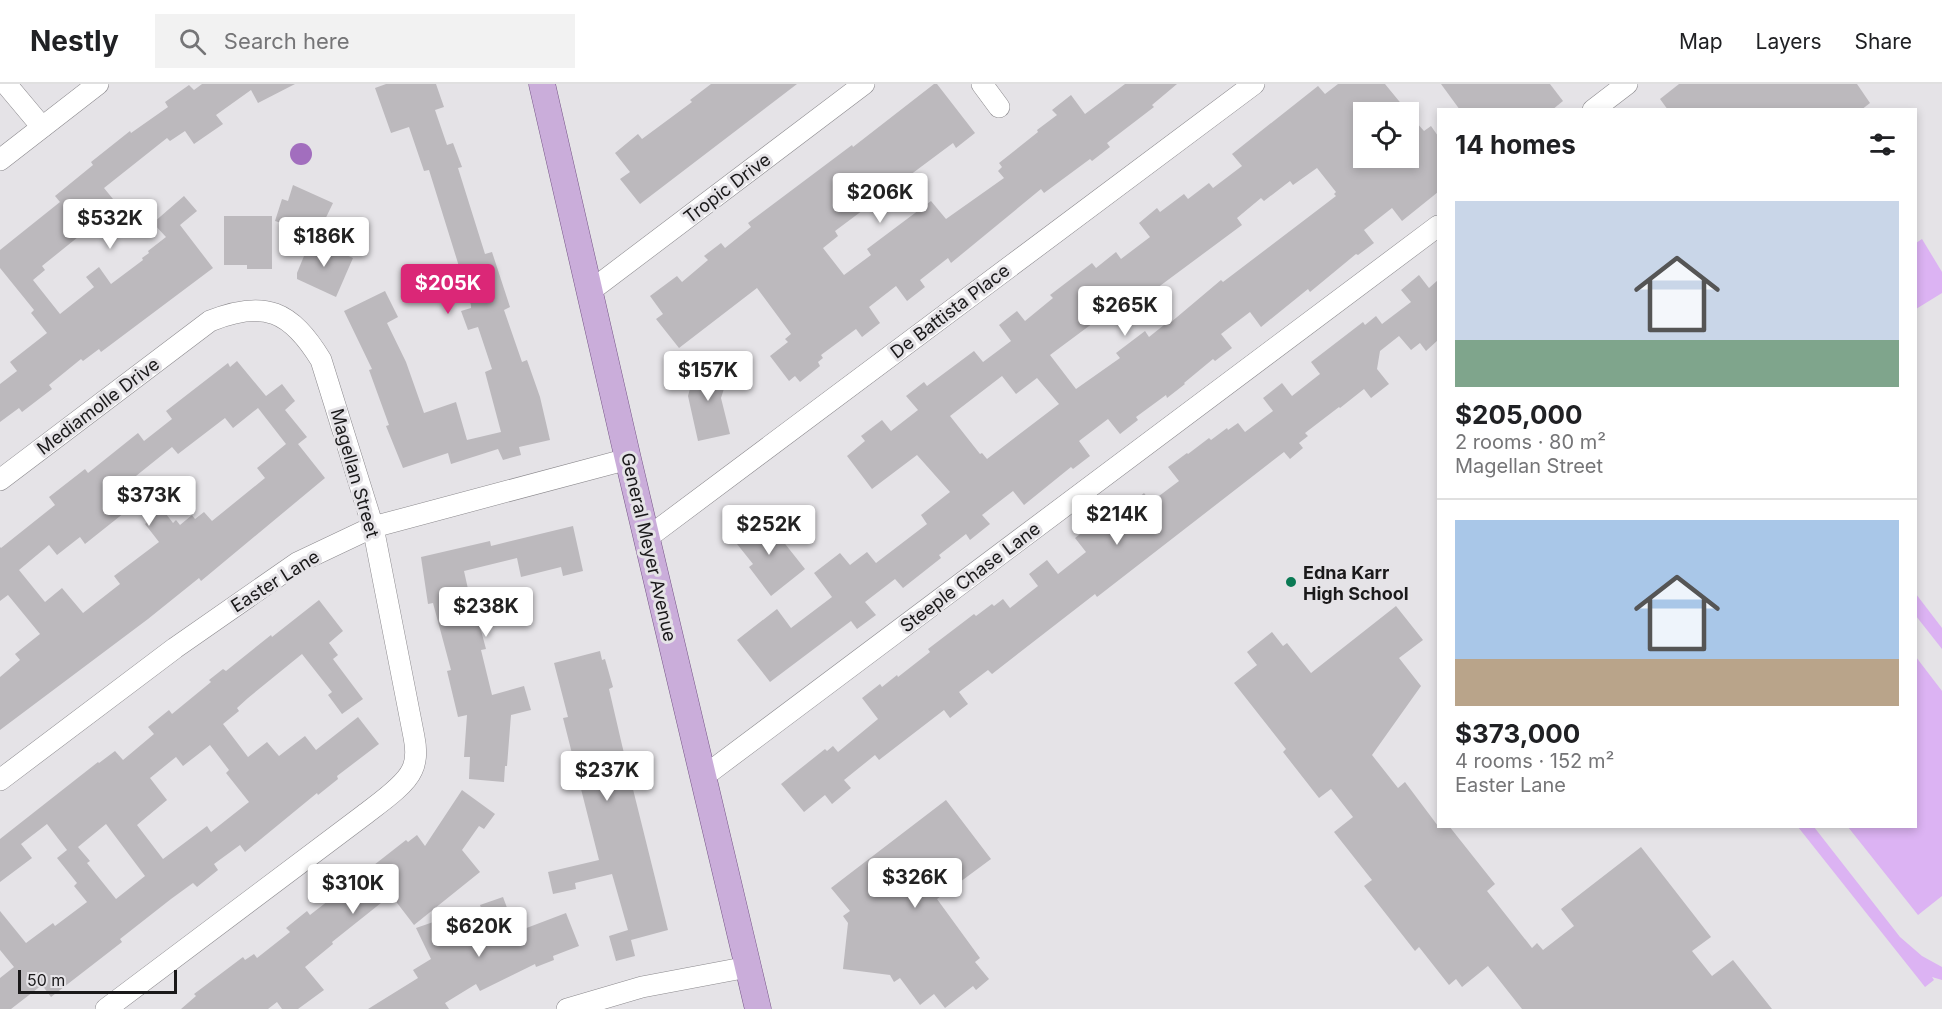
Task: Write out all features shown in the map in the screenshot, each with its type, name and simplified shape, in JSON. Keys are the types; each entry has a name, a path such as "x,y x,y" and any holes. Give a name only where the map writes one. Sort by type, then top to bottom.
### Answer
{"main road":[{"name":"General Meyer Avenue","path":"542,84 758,1009"}],"street":[{"path":"6,84 42,127"},
{"path":"0,160 98,84"},
{"name":"Tropic Drive","path":"589,292 864,84"},
{"path":"982,84 999,106"},
{"name":"De Battista Place","path":"647,538 1254,84"},
{"path":"1596,108 1627,84"},
{"name":"Steeple Chase Lane","path":"704,777 1437,227"},
{"name":"Magellan Street","path":"106,1009 397,788 412,770 415,753 414,737 373,527 321,360 307,337 285,318 257,311 228,314 210,321 195,332"},
{"name":"Mediamolle Drive","path":"0,480 195,332"},
{"name":"Easter Lane","path":"0,780 175,648 297,563 373,527 628,459"},
{"path":"567,1009 642,987 748,967"}],"shaded area":[{"path":"301,143 309,146 312,154 309,162 301,165 293,162 290,154 293,146"},
{"path":"1922,239 1942,272 1942,293 1917,308 1917,242"},
{"path":"1917,595 1942,628 1942,649 1917,617"},
{"path":"1917,658 1942,691 1942,896 1918,915 1849,828 1917,828"},
{"path":"1799,828 1815,828 1900,937 1922,956 1942,967 1942,980 1932,977 1934,980 1925,987"}],"building":[{"path":"202,84 295,84 258,103 251,90 216,115 223,124 194,144 185,131 170,141 167,138 104,188 113,199 95,213 103,224 89,235 86,236 83,233 42,266 45,270 33,280 60,314 94,287 86,277 99,267 111,284 143,260 142,258 149,253 148,251 166,237 153,223 184,196 197,211 180,225 213,268 101,352 99,349 83,361 81,359 49,385 52,389 22,412 19,408 0,422 0,384 17,371 10,362 47,333 31,313 34,310 0,268 0,250 60,202 55,196 93,165 91,162 130,131 131,133 168,107 165,102 189,85 194,90"},
{"path":"386,84 436,84 444,107 435,110 447,145 453,143 462,167 458,168 485,254 492,252 510,307 504,310 522,362 527,360 540,397 550,440 519,447 521,455 503,460 498,449 451,464 448,453 403,468 386,426 389,425 369,370 372,369 344,311 385,291 398,317 387,323 406,362 424,413 456,402 467,440 501,432 485,372 492,369 478,327 468,330 461,311 471,308 471,305 429,170 424,171 409,127 391,133 375,88"},
{"path":"711,84 797,84 640,204 620,179 630,172 615,153 638,134 642,139 692,102 690,100"},
{"path":"934,84 937,84 975,133 956,148 953,143 835,231 838,236 823,248 844,275 871,255 867,249 931,201 946,219 1004,178 998,171 1002,167 999,163 1057,115 1052,110 1071,95 1085,114 1125,84 1177,84 1152,105 1154,107 1107,143 1110,147 1092,161 1090,159 1044,193 1041,189 951,263 948,258 920,280 925,287 907,301 896,286 869,307 880,323 862,337 856,329 821,355 823,358 818,362 820,366 800,382 795,376 789,381 770,356 788,342 785,339 791,334 757,288 679,348 656,319 663,314 650,296 677,276 682,282 708,260 704,256 721,243 725,248 751,227 748,223 852,145 853,147"},
{"path":"1338,84 1385,84 1400,102 1353,102 1353,168 1419,168 1419,125 1424,131 1431,126 1437,135 1437,193 1402,221 1392,208 1364,230 1374,243 1358,255 1356,254 1310,292 1308,289 1261,327 1250,312 1221,334 1232,348 1215,361 1213,359 1167,398 1166,395 1136,417 1138,420 1120,434 1108,419 1079,441 1090,456 1073,469 1071,467 1024,505 1013,491 982,515 990,524 970,540 966,534 939,555 941,558 903,588 895,579 865,602 876,615 857,629 851,621 770,682 737,640 777,609 791,628 832,597 814,573 840,553 850,565 867,552 876,563 927,524 921,515 950,492 917,455 872,489 847,456 865,441 861,436 882,420 891,431 918,410 906,396 924,382 927,386 974,351 983,362 1011,341 999,325 1017,311 1025,321 1053,298 1050,295 1092,263 1096,268 1116,252 1121,259 1150,237 1139,223 1157,208 1160,212 1184,194 1188,199 1209,183 1213,188 1242,166 1232,154 1318,86 1325,94","holes":["1317,168 1336,192 1334,194 1336,196 1223,282 1221,280 1170,323 1169,321 1149,337 1145,331 1116,353 1120,358 1076,389 1050,355 1120,303 1128,313 1150,296 1149,294 1242,225 1237,218 1261,198 1264,201 1290,181 1293,185","1002,376 1016,394 1037,378 1059,404 987,459 982,453 980,454 950,416"]},
{"path":"1441,84 1550,84 1563,101 1554,108 1459,108"},
{"path":"1679,84 1857,84 1870,103 1864,108 1667,108 1660,99"},
{"path":"293,185 333,203 318,234 275,221 282,199 288,201"},
{"path":"224,216 272,216 272,269 247,269 247,265 224,265"},
{"path":"311,239 353,258 336,297 297,279 297,273"},
{"path":"1419,275 1429,288 1437,281 1437,341 1426,351 1420,343 1411,350 1399,336 1380,351 1377,369 1389,384 1371,398 1364,389 1339,407 1305,433 1308,436 1299,443 1303,448 1290,459 1284,452 1097,597 1095,594 992,674 988,670 959,692 968,704 950,718 944,710 879,760 875,755 844,780 851,788 832,804 825,795 804,812 781,784 825,749 827,751 833,746 838,752 878,719 862,698 880,684 882,687 897,675 898,677 930,652 928,649 974,614 976,616 1003,599 1010,608 1038,586 1029,574 1047,560 1058,574 1086,552 1075,538 1134,497 1136,500 1144,493 1151,502 1179,481 1168,467 1209,438 1211,440 1238,423 1245,432 1273,411 1263,398 1282,383 1292,396 1320,374 1311,362 1363,322 1365,325 1376,316 1382,324 1411,302 1401,290"},
{"path":"237,361 266,396 282,384 295,401 285,410 307,437 298,444 325,478 201,581 199,578 0,730 0,677 20,660 15,654 40,634 8,595 0,601 0,547 55,505 49,497 85,469 88,473 138,433 144,441 172,419 166,411 228,363 230,367","holes":["258,408 286,444 257,468 265,478 212,521 204,512 195,519 192,515 180,525 176,520 173,523 163,510 145,524 159,542 114,576 120,584 83,613 62,588 45,602 19,570 49,545 57,555 80,537 85,544 139,501 126,484 172,447 178,454 225,418 233,428"]},
{"path":"697,363 729,373 721,398 730,434 698,441 688,396"},
{"path":"763,516 805,569 771,596 749,567 753,564 733,539"},
{"path":"573,526 583,571 563,576 561,567 521,577 517,558 464,571 472,607 488,603 492,620 479,623 486,649 481,650 492,695 524,686 531,710 511,715 504,782 469,779 470,757 464,757 467,715 458,717 447,671 451,670 433,603 428,604 421,557 490,541 491,546"},
{"path":"319,600 343,631 329,643 338,655 333,659 363,699 342,714 328,695 332,692 302,654 248,698 237,708 239,711 223,724 248,757 267,742 279,756 305,736 316,750 358,717 379,744 245,852 240,845 214,864 218,870 197,887 193,883 171,899 120,939 122,942 51,997 42,985 11,1009 0,1009 0,978 14,967 0,950 0,911 26,943 53,923 55,926 87,902 74,886 77,883 57,858 67,850 47,824 21,844 32,858 0,882 0,839 115,751 123,760 154,734 148,727 169,710 172,714 211,682 209,680 223,669 226,671 271,635 272,637","holes":["210,745 229,770 226,773 249,802 211,832 207,826 163,859 137,825 167,800 150,778 176,757 183,766","106,824 145,876 116,899 87,863 90,861 78,847"]},
{"path":"1396,606 1423,640 1399,658 1421,686 1372,755 1398,788 1405,782 1437,825 1437,828 1451,828 1495,884 1487,891 1532,948 1537,943 1543,950 1574,926 1561,909 1641,847 1711,937 1692,951 1712,976 1733,960 1772,1009 1522,1009 1488,966 1462,987 1456,979 1449,985 1419,947 1415,951 1364,886 1372,880 1334,832 1353,817 1331,789 1319,798 1283,752 1286,749 1234,683 1257,665 1247,652 1272,632 1283,646 1287,643 1311,673"},
{"path":"600,651 602,660 605,659 613,687 609,689 668,930 631,940 635,956 616,961 609,936 628,930 612,874 575,883 576,889 553,894 548,872 599,860 563,718 568,717 554,663"},
{"path":"462,790 495,814 484,829 479,826 462,850 480,872 414,925 391,895 332,942 333,944 305,967 324,990 298,1009 282,1009 277,1002 268,1009 181,1009 196,996 194,994 243,957 245,960 254,954 257,958 290,932 286,928 307,911 310,915 406,840 408,842 417,835 425,846"},
{"path":"946,800 991,859 937,899 980,958 975,962 989,979 976,990 973,986 945,1008 934,994 920,1005 900,978 894,982 890,975 843,969 848,923 843,916 850,911 831,888"},
{"path":"503,897 516,932 566,913 579,946 553,956 554,960 536,967 535,964 480,991 476,984 445,1003 449,1009 368,1009 418,978 413,970 431,959 416,928 439,920 452,946 488,927 480,905"}],"place":[{"name":"Edna Karr High School","path":"1291,582"}]}
